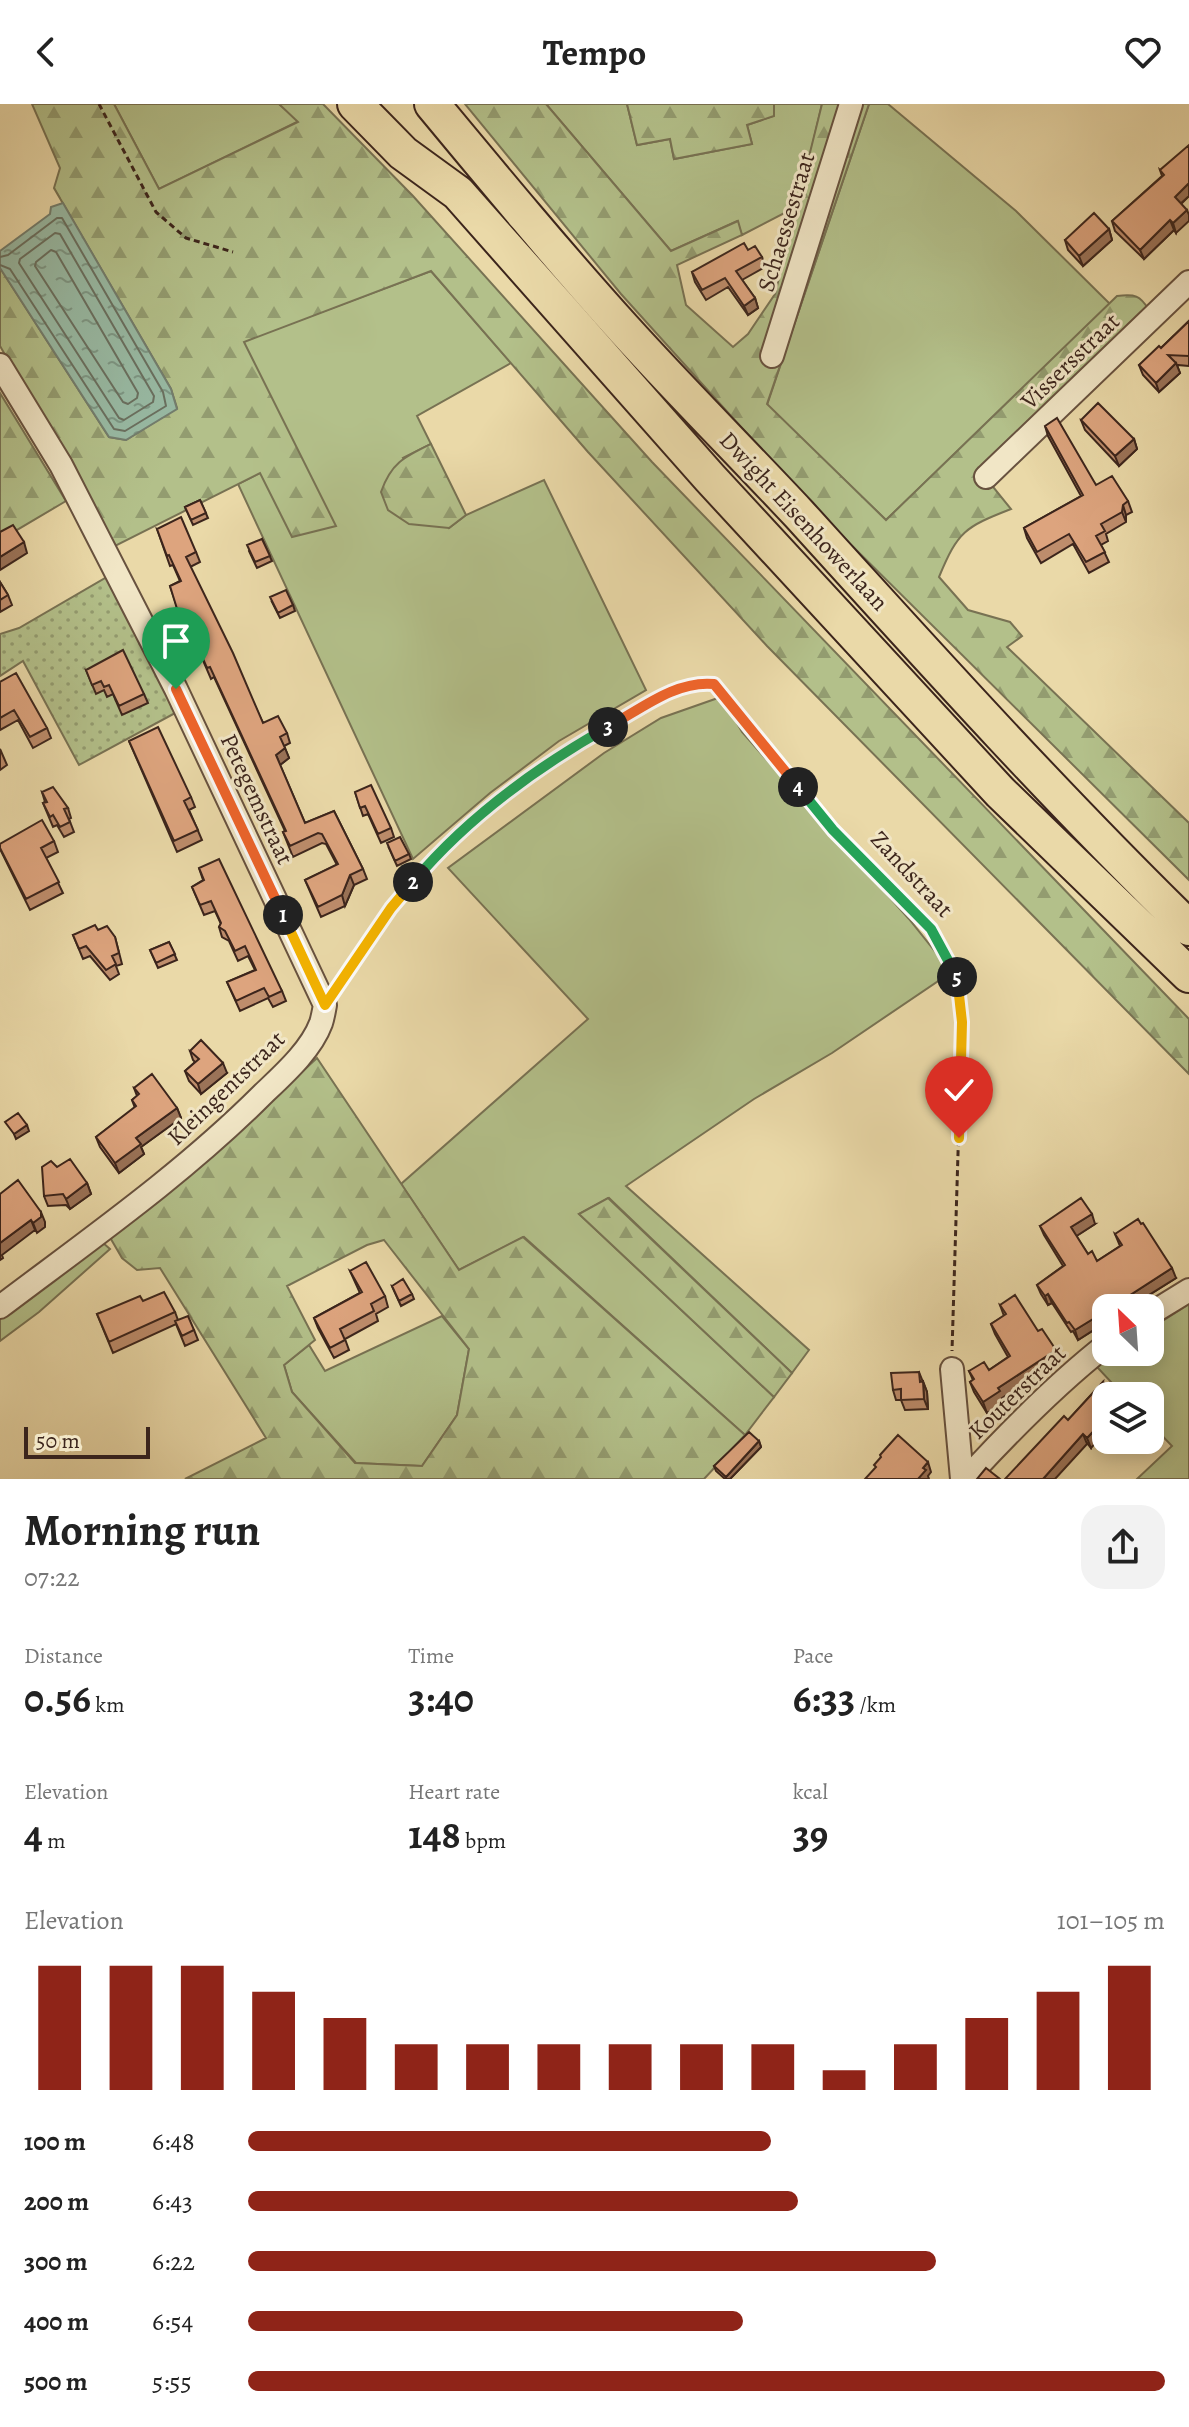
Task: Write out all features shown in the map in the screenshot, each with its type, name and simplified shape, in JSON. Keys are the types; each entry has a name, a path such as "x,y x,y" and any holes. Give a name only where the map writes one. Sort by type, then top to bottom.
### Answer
{"highway":[{"path":"355,104 403,153 458,193"},
{"path":"386,104 458,193"},
{"name":"Dwight Eisenhowerlaan","path":"432,104 517,208 626,331 925,652 1189,928"},
{"name":"Dwight Eisenhowerlaan","path":"458,193 710,478 1000,792 1189,975"}],"street":[{"name":"Schaessestraat","path":"772,356 851,104"},
{"name":"Vissersstraat","path":"986,477 1189,282"},
{"name":"Petegemstraat","path":"0,365 61,465 176,689 325,1005"},
{"name":"Kleingentstraat","path":"0,1307 152,1192 231,1126 284,1074 309,1044 321,1023 325,1005"},
{"path":"1164,1305 1189,1290"},
{"name":"Kouterstraat","path":"964,1479 1092,1356"},
{"path":"952,1369 964,1479"}],"path":[{"path":"99,104 156,212 186,238 233,252"},
{"name":"Zandstraat","path":"325,1005 391,908 429,862 525,780 573,747 676,689 697,682 714,684 833,830 931,929 958,979 962,1022 952,1369"}],"green space":[{"path":"32,104 114,104 159,189 298,122 279,104 323,104 413,196 652,462 1189,1019 1189,1074 767,646 588,452 431,271 244,342 336,526 292,537 260,473 115,546 0,346 0,268 109,437 126,440 177,408 171,389 54,188 60,168"},
{"path":"114,104 279,104 299,121 159,189"},
{"path":"465,104 546,104 671,251 738,221 742,235 677,265 686,305 733,347 748,334 775,294 822,104 869,104 767,404 886,520 1117,296 1133,296 1143,301 1149,310 981,472 1011,509 965,532 939,577 968,610 1010,622 1022,636 1007,647 1189,823 1189,880 814,508 621,294"},
{"path":"546,104 627,104 637,145 670,139 674,159 752,144 747,125 773,116 774,104 822,104 798,206 742,235 737,221 671,251"},
{"path":"627,104 774,104 774,116 747,125 752,144 674,159 670,139 637,145"},
{"path":"869,104 888,104 1016,211 1110,304 886,520 767,405"},
{"path":"431,271 511,363 417,416 431,444 403,458 449,528 466,515 544,480 646,690 559,741 490,793 413,859 238,484 260,473 244,341"},
{"path":"0,393 66,501 0,540"},
{"path":"431,444 466,515 449,528 409,524 388,510 381,492 394,467"},
{"path":"107,577 177,712 79,765 23,661 0,676 0,634 19,628"},
{"path":"718,698 729,709 742,732 909,919 941,959 947,975 626,1186 809,1350 792,1373 609,1198 579,1214 774,1397 745,1435 524,1237 459,1270 401,1184 588,1019 448,868 604,753 661,718"},
{"path":"317,1058 459,1270 523,1237 745,1435 704,1479 185,1479 266,1438 160,1268 137,1270 122,1258 108,1234 235,1134","holes":["384,1240 469,1349 457,1415 422,1466 355,1463 292,1392 284,1365 315,1340 287,1286 367,1245"]},
{"path":"608,1198 792,1373 774,1397 579,1214"},
{"path":"102,1242 110,1249 39,1312 0,1341 0,1313"},
{"path":"1189,1304 1189,1479 1137,1479 1172,1446 1164,1438 1164,1382 1111,1382 1097,1367 1164,1366 1164,1320"},
{"path":"442,1316 469,1349 457,1415 422,1466 356,1463 292,1392 284,1365 309,1345 325,1371"}],"water":[{"path":"63,203 171,389 177,409 126,440 109,437 0,268 0,251 50,214 51,207"}],"building":[{"path":"1189,145 1189,183 1175,197 1187,210 1173,223 1170,220 1140,250 1112,221 1164,175 1160,170"},
{"path":"1094,213 1109,229 1079,256 1065,240"},
{"path":"744,243 748,250 755,246 762,257 736,271 755,298 744,306 725,278 702,290 692,272"},
{"path":"1189,321 1189,356 1168,355 1176,363 1156,383 1139,365"},
{"path":"1098,403 1134,439 1115,456 1081,420"},
{"path":"1057,418 1096,485 1112,476 1128,501 1123,505 1122,512 1101,524 1105,531 1096,536 1105,552 1086,562 1069,534 1037,552 1024,528 1083,495 1045,426"},
{"path":"200,500 206,513 191,520 185,507"},
{"path":"181,517 196,552 186,557 263,723 278,716 287,733 280,737 285,748 276,755 305,823 334,811 363,869 350,875 342,895 318,907 305,880 338,864 322,834 290,846 283,832 286,831 210,667 207,668 183,613 178,612 170,586 181,581 157,529"},
{"path":"13,525 24,542 0,557 0,532"},
{"path":"262,539 270,556 255,562 247,545"},
{"path":"0,582 8,595 0,600"},
{"path":"286,590 293,605 278,613 270,597"},
{"path":"123,650 144,694 119,706 109,685 104,687 101,681 92,685 86,670"},
{"path":"16,673 47,728 30,737 14,710 0,718 0,682"},
{"path":"158,727 191,797 184,801 198,830 174,841 129,741"},
{"path":"371,785 391,828 378,834 365,806 360,808 355,792"},
{"path":"53,787 68,808 64,809 70,822 60,827 43,803 47,802 42,792"},
{"path":"42,820 54,841 41,848 59,882 26,899 0,844"},
{"path":"400,837 409,854 395,861 387,843"},
{"path":"219,859 282,991 269,997 264,988 236,1001 227,982 256,970 245,946 235,951 225,931 219,927 221,923 211,901 200,905 192,887 204,880 199,868"},
{"path":"95,925 98,930 107,926 115,937 119,953 112,956 116,964 106,970 86,946 79,949 73,935"},
{"path":"169,942 175,954 156,963 150,950"},
{"path":"201,1040 223,1063 198,1084 185,1071 199,1059 190,1051"},
{"path":"152,1074 177,1108 136,1138 141,1144 115,1163 96,1137 136,1106 132,1100 139,1094 134,1088"},
{"path":"18,1113 27,1125 14,1134 5,1122"},
{"path":"70,1159 87,1183 66,1199 63,1194 44,1196 42,1167 51,1161 57,1167"},
{"path":"18,1180 41,1212 41,1217 33,1223 31,1220 0,1243 0,1194"},
{"path":"1081,1198 1092,1214 1071,1227 1088,1254 1092,1251 1097,1261 1122,1245 1115,1234 1138,1219 1172,1268 1132,1294 1092,1294 1092,1320 1075,1330 1048,1294 1045,1296 1037,1285 1065,1265 1040,1226"},
{"path":"366,1262 385,1296 371,1304 374,1311 340,1329 345,1340 330,1348 314,1318 362,1292 350,1271"},
{"path":"403,1279 412,1294 399,1301 392,1286"},
{"path":"164,1292 175,1312 109,1342 97,1314 140,1296 143,1301"},
{"path":"1015,1295 1038,1331 1042,1329 1056,1350 998,1388 1000,1391 983,1402 970,1382 974,1379 969,1371 984,1362 989,1370 1010,1356 991,1324 1006,1314 1000,1305"},
{"path":"188,1316 194,1330 182,1336 175,1321"},
{"path":"919,1372 924,1399 901,1400 901,1389 893,1390 891,1373"},
{"path":"1092,1394 1092,1433 1087,1438 1083,1434 1043,1479 1005,1479 1064,1416 1068,1420"},
{"path":"749,1432 759,1441 726,1477 714,1466"},
{"path":"898,1435 928,1462 923,1468 926,1470 918,1479 865,1479 876,1467 874,1465 880,1455"},
{"path":"986,1468 1000,1479 977,1479"}],"route":[{"path":"176,689 325,1005 391,908 429,862 525,780 573,747 676,689 697,682 714,684 833,830 931,929 945,951 958,979 962,1022 959,1138"}]}
